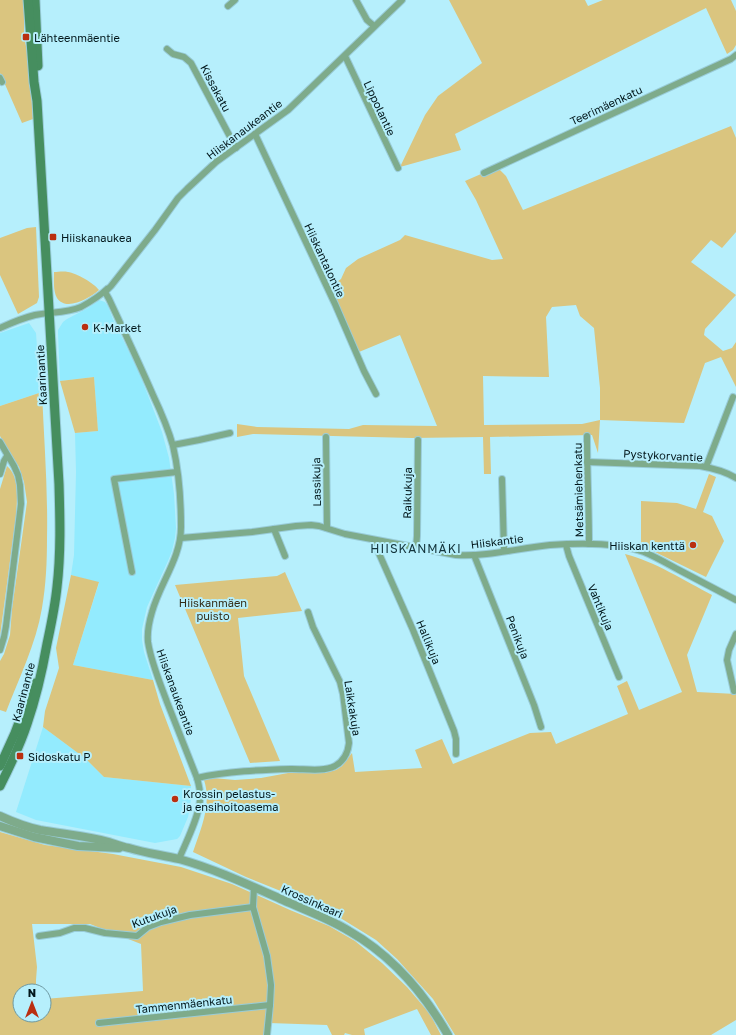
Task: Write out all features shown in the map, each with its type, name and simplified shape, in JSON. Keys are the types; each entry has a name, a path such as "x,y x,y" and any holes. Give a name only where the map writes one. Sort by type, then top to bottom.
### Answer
{"main road":[{"name":"Kaarinantie","path":"0,786 27,726 40,683 57,587 60,534 60,484 37,101 34,82 28,0"},
{"name":"Kaarinantie","path":"35,0 39,82 37,101"},
{"name":"Kaarinantie","path":"0,766 47,648"}],"street":[{"path":"228,6 235,0"},
{"path":"356,0 367,20 374,26"},
{"name":"Hiiskanaukeantie","path":"179,859 199,806 200,798 197,778 159,680 150,652 148,629 153,607 174,561 181,538 182,527 180,493 173,445 163,417 110,299 105,292 112,286 178,198 206,171 288,110 402,0"},
{"name":"Kissakatu","path":"167,49 172,54 184,57 191,63 236,148"},
{"name":"Teerimäenkatu","path":"484,173 736,55"},
{"name":"Lippolantie","path":"344,56 398,168"},
{"name":"Hiiskantalontie","path":"255,134 376,394"},
{"name":"Hiiskanaukeantie","path":"0,328 34,315 69,310 81,306 101,295 112,286"},
{"path":"706,467 732,397"},
{"path":"173,445 230,433"},
{"name":"Metsämiehenkatu","path":"587,436 589,544"},
{"name":"Lassikuja","path":"326,437 327,528"},
{"name":"Raikukuja","path":"416,548 418,440"},
{"path":"0,442 18,475 21,504 6,626 0,650"},
{"path":"0,474 7,456"},
{"name":"Pystykorvantie","path":"587,462 706,467 736,478"},
{"path":"132,572 114,479 177,472"},
{"path":"502,479 504,551"},
{"name":"Hiiskantie","path":"181,538 252,532 304,525 319,526 345,534 456,555 474,555 566,545 589,544 623,547 643,552 736,600"},
{"path":"274,529 285,556"},
{"name":"Hallikuja","path":"375,540 377,549 413,630 454,730 456,739 456,754"},
{"name":"Vahtikuja","path":"566,545 569,556 619,677"},
{"name":"Penikuja","path":"474,555 534,705 541,727"},
{"name":"Laikkakuja","path":"197,778 231,773 292,769 325,769 335,766 346,756 349,743 342,687 313,627 308,612"},
{"path":"734,691 727,660 729,650 736,634"},
{"name":"Krossinkaari","path":"0,816 21,825 39,830 108,842 179,859 234,879 332,922 365,941 397,967 412,983 435,1013 448,1035"},
{"name":"Krossinkaari","path":"0,826 34,837 78,846 128,848"},
{"path":"254,888 253,907 267,956 271,985 268,1035"},
{"name":"Kutukuja","path":"39,936 60,933 74,928 85,928 105,933 137,936 148,927 161,922 210,912 253,907"},
{"name":"Tammenmäenkatu","path":"99,1022 270,1005"}],"shaded area":[{"path":"99,300 105,302 108,306 139,372 162,432 169,458 174,494 176,528 175,538 168,561 147,607 142,629 144,652 153,680 73,665 99,583 71,575 74,555 76,472 75,433 98,431 94,377 60,381 58,330 67,319 88,308"},
{"path":"29,323 36,333 42,392 0,406 0,333"},
{"path":"43,727 86,759 104,777 191,786 190,808 180,836 177,839 155,843 36,820 16,812"}],"green space":[{"path":"0,0 24,0 24,30 29,59 33,119 22,123 0,73"},
{"path":"449,0 585,0 588,6 603,0 731,0 736,11 736,45 733,50 727,54 706,8 455,134 461,150 400,167 425,115 438,96 482,63"},
{"path":"731,126 736,138 736,232 722,248 711,240 691,262 736,295 705,329 704,335 723,351 732,348 736,342 736,387 721,357 705,363 684,423 600,420 598,453 592,435 490,437 491,474 484,474 483,437 412,438 253,434 237,437 237,424 257,427 349,429 363,425 437,426 400,335 359,352 331,286 341,279 346,268 358,259 400,240 405,235 492,260 503,259 476,200 465,181 497,167 506,176 523,210","holes":["576,305 580,316 594,328 600,388 600,420 582,424 484,425 483,376 549,377 546,317 552,307"]},
{"path":"36,227 39,297 37,303 18,314 0,275 0,238 27,228"},
{"path":"54,272 76,274 89,281 99,290 90,297 72,304 61,302 57,298 55,292"},
{"path":"94,377 98,431 75,433 60,381"},
{"path":"42,392 47,520 44,591 36,635 6,712 0,710 0,661 4,654 10,635 12,609 27,502 24,482 19,467 0,436 0,406"},
{"path":"7,466 16,482 17,503 0,636 0,489"},
{"path":"709,474 716,477 703,512 712,516 724,541 706,577 655,552 641,547 641,501 677,503 696,509"},
{"path":"625,554 658,566 712,595 687,655 697,692 736,694 736,1020 711,1035 455,1035 433,999 397,959 376,940 342,919 193,852 206,807 207,798 204,780 213,778 235,780 261,778 288,773 324,773 336,770 342,766 352,753 355,772 422,768 415,750 442,739 453,764 530,733 551,732 556,744 628,714 617,686 627,681 639,710 682,692"},
{"name":"Hiiskanmäen puisto","path":"285,572 302,611 238,618 244,676 280,761 250,763 175,585 277,576"},
{"path":"71,575 99,582 73,665 153,680 160,704 191,786 104,777 86,759 43,727 45,711 59,668 56,648"},
{"path":"0,832 45,845 113,854 181,867 232,884 329,926 355,941 382,963 407,987 430,1014 441,1035 431,1035 417,1009 364,1029 365,1035 352,1035 345,1033 344,1035 332,1035 327,1025 269,1023 267,1035 0,1035","holes":["32,924 90,924 141,944 143,991 52,998 52,1023 12,1023 12,983 36,983 37,967"]}],"place":[{"name":"Lähteenmäentie","path":"26,37"},
{"name":"Hiiskanaukea","path":"53,237"},
{"name":"K-Market","path":"85,327"},
{"name":"Hiiskan kenttä","path":"693,545"},
{"name":"Sidoskatu P","path":"20,756"},
{"name":"Krossin pelastus- ja ensihoitoasema","path":"175,799"}],"district":[{"name":"HIISKANMÄKI","path":"416,548"}]}
